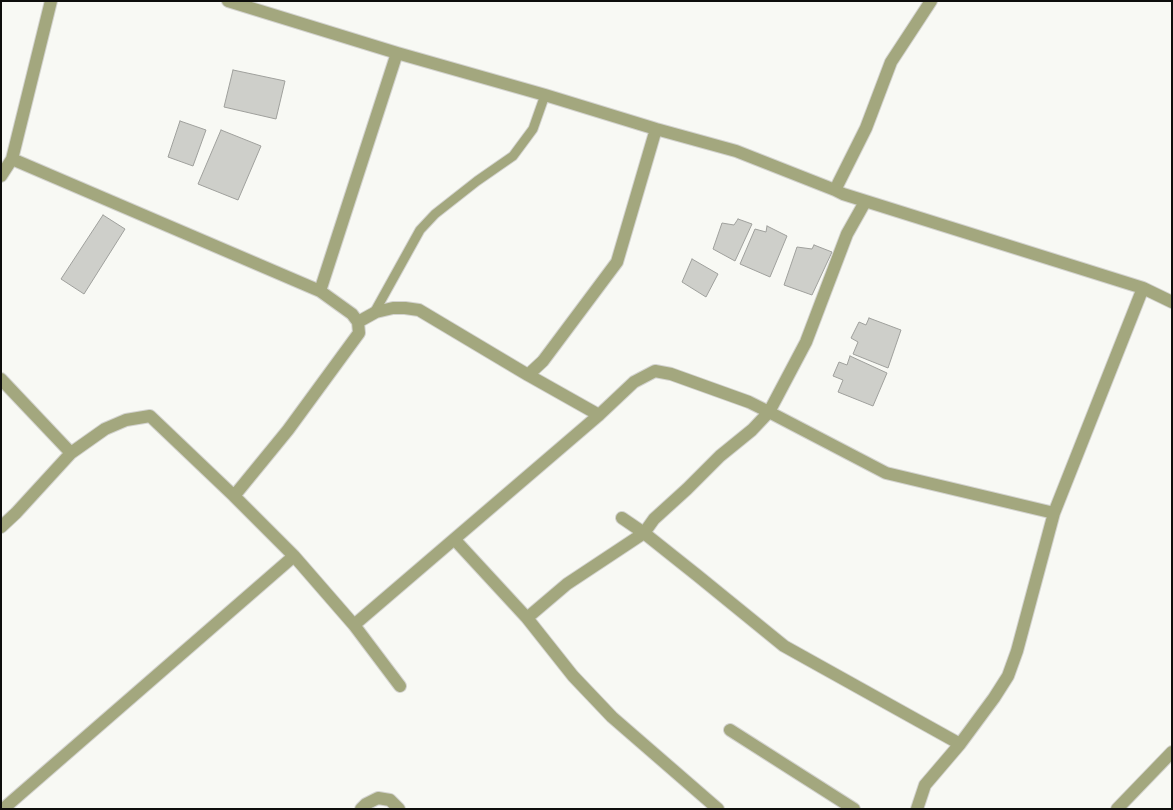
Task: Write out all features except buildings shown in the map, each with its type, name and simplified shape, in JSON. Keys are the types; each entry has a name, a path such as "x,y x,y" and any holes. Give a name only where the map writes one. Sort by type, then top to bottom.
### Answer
{"street":[{"path":"1,176 12,159 51,1"},
{"path":"228,1 397,53 736,151 865,202 1143,288 1172,302"},
{"path":"835,190 866,128 891,62 931,1"},
{"path":"320,292 397,53"},
{"path":"528,375 543,361 617,262 656,128"},
{"path":"12,159 320,292 352,314 358,322 359,333 288,430 234,496"},
{"path":"527,618 567,584 644,533 654,519 720,456 752,430 769,412 806,342 847,234 865,202"},
{"path":"917,809 925,786 960,744 994,698 1008,676 1017,651 1054,513 1143,288"},
{"path":"358,322 374,313 393,308 419,310 528,375 599,415"},
{"path":"354,625 455,540 599,415 634,382 655,371 671,374 749,402 886,473 1054,513"},
{"path":"1,379 71,453"},
{"path":"1,527 71,453 105,429 126,420 150,416 294,556 354,625 400,686"},
{"path":"622,518 644,533 784,646 960,744"},
{"path":"455,540 527,618 573,676 612,717 718,809"},
{"path":"3,809 294,556"},
{"path":"730,730 854,809"},
{"path":"1117,809 1172,752"},
{"path":"361,809 366,804 378,798 390,800 399,809"}],"lane":[{"path":"374,313 420,230 435,214 477,181 513,156 533,129 545,95"}]}
